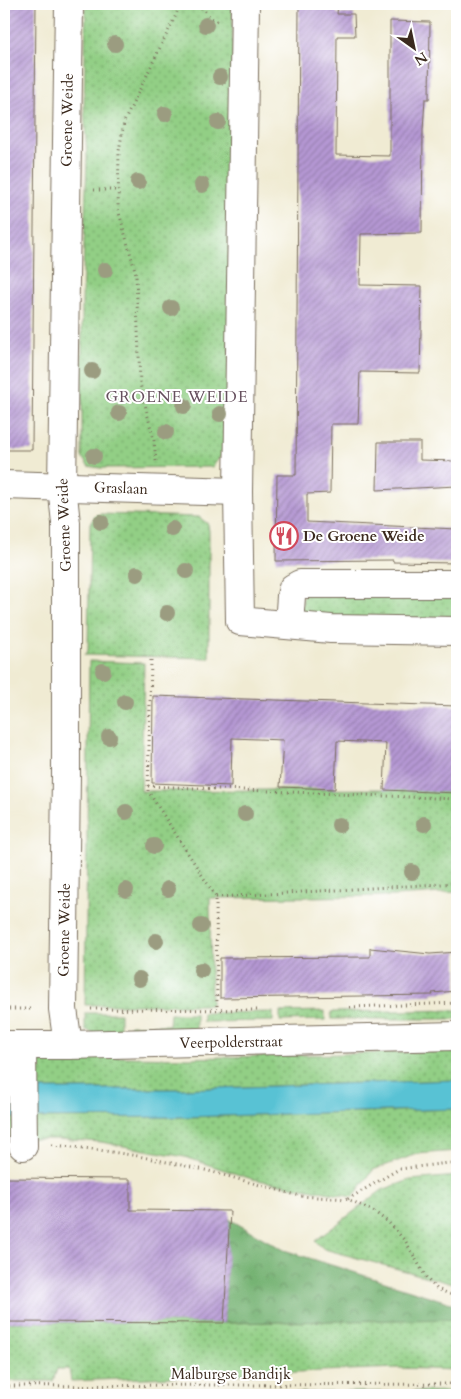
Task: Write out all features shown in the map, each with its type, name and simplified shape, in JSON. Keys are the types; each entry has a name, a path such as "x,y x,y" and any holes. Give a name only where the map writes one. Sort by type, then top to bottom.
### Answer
{"street":[{"name":"Groene Weide","path":"68,4 62,486 66,523 66,775 63,1010 68,1045"},
{"path":"245,4 238,492 240,621 331,629 457,631"},
{"name":"Graslaan","path":"4,485 238,492"},
{"path":"289,625 290,596 293,588 300,584 457,584"},
{"name":"Veerpolderstraat","path":"16,1051 68,1045 457,1036"},
{"path":"16,1051 23,1139"}],"path":[{"path":"154,489 156,461 154,441 140,384 136,274 118,209 119,151 124,122 180,4"},
{"path":"151,660 148,791 216,897 217,1009"},
{"path":"148,786 457,799"},
{"path":"216,897 457,882"},
{"path":"350,1008 457,1003"},
{"path":"63,1010 263,1010"},
{"path":"23,1139 52,1145 92,1148 138,1156 205,1170 300,1196 348,1200 373,1211 389,1224 406,1242 427,1279 437,1289 457,1297"},
{"path":"348,1200 364,1188 399,1169 457,1162"},
{"name":"Malburgse Bandijk","path":"4,1386 457,1384"}],"green space":[{"path":"86,4 233,4 228,448 212,467 100,468 88,466 82,457 82,303 87,158 84,106"},
{"path":"96,515 199,517 208,524 209,658 84,655 88,650 90,523"},
{"path":"305,590 457,595 457,619 299,617"},
{"path":"89,661 144,663 141,791 384,789 457,792 457,892 395,896 210,898 211,1005 85,1005"},
{"path":"457,1010 457,1019 331,1019 331,1012"},
{"path":"325,1011 325,1020 280,1021 280,1012"},
{"path":"273,1012 273,1021 203,1022 203,1013"},
{"path":"85,1013 120,1013 120,1033 94,1034 85,1029"},
{"path":"170,1014 196,1014 196,1032 130,1033 130,1025 169,1025"},
{"path":"457,1051 457,1080 184,1089 4,1089 4,1058 63,1056 188,1058"},
{"path":"457,1109 457,1151 417,1154 373,1170 353,1197 252,1179 185,1157 101,1142 58,1139 4,1139 4,1118 184,1117"},
{"path":"457,1176 457,1285 324,1249 315,1241 382,1190 410,1180"},
{"path":"229,1219 284,1250 457,1305 457,1319 224,1323"},
{"path":"427,1318 457,1319 457,1370 398,1368 71,1381 69,1369 57,1369 53,1381 4,1381 4,1322 224,1323"},
{"path":"457,1391 457,1395 58,1395"}],"water":[{"path":"457,1080 457,1109 184,1117 4,1118 4,1089 184,1089"}],"building":[{"path":"4,4 36,4 32,450 4,450"},
{"path":"299,4 338,4 337,14 354,14 355,36 337,36 336,155 390,156 390,21 430,22 429,99 425,99 423,130 422,233 361,234 360,285 422,286 420,373 360,372 358,424 331,424 330,493 307,494 307,522 457,529 457,563 393,562 393,560 276,561 277,475 296,475"},
{"path":"378,442 420,442 420,460 457,461 457,486 377,490"},
{"path":"153,696 457,706 457,793 384,790 386,743 337,741 335,789 280,787 283,740 232,738 231,786 152,783"},
{"path":"370,948 430,954 457,952 457,991 432,993 433,995 220,998 220,958 370,957"},
{"path":"4,1178 130,1179 130,1210 230,1211 224,1323 4,1322"}],"place":[{"name":"De Groene Weide","path":"284,536"}],"district":[{"name":"GROENE WEIDE","path":"177,397"}]}
